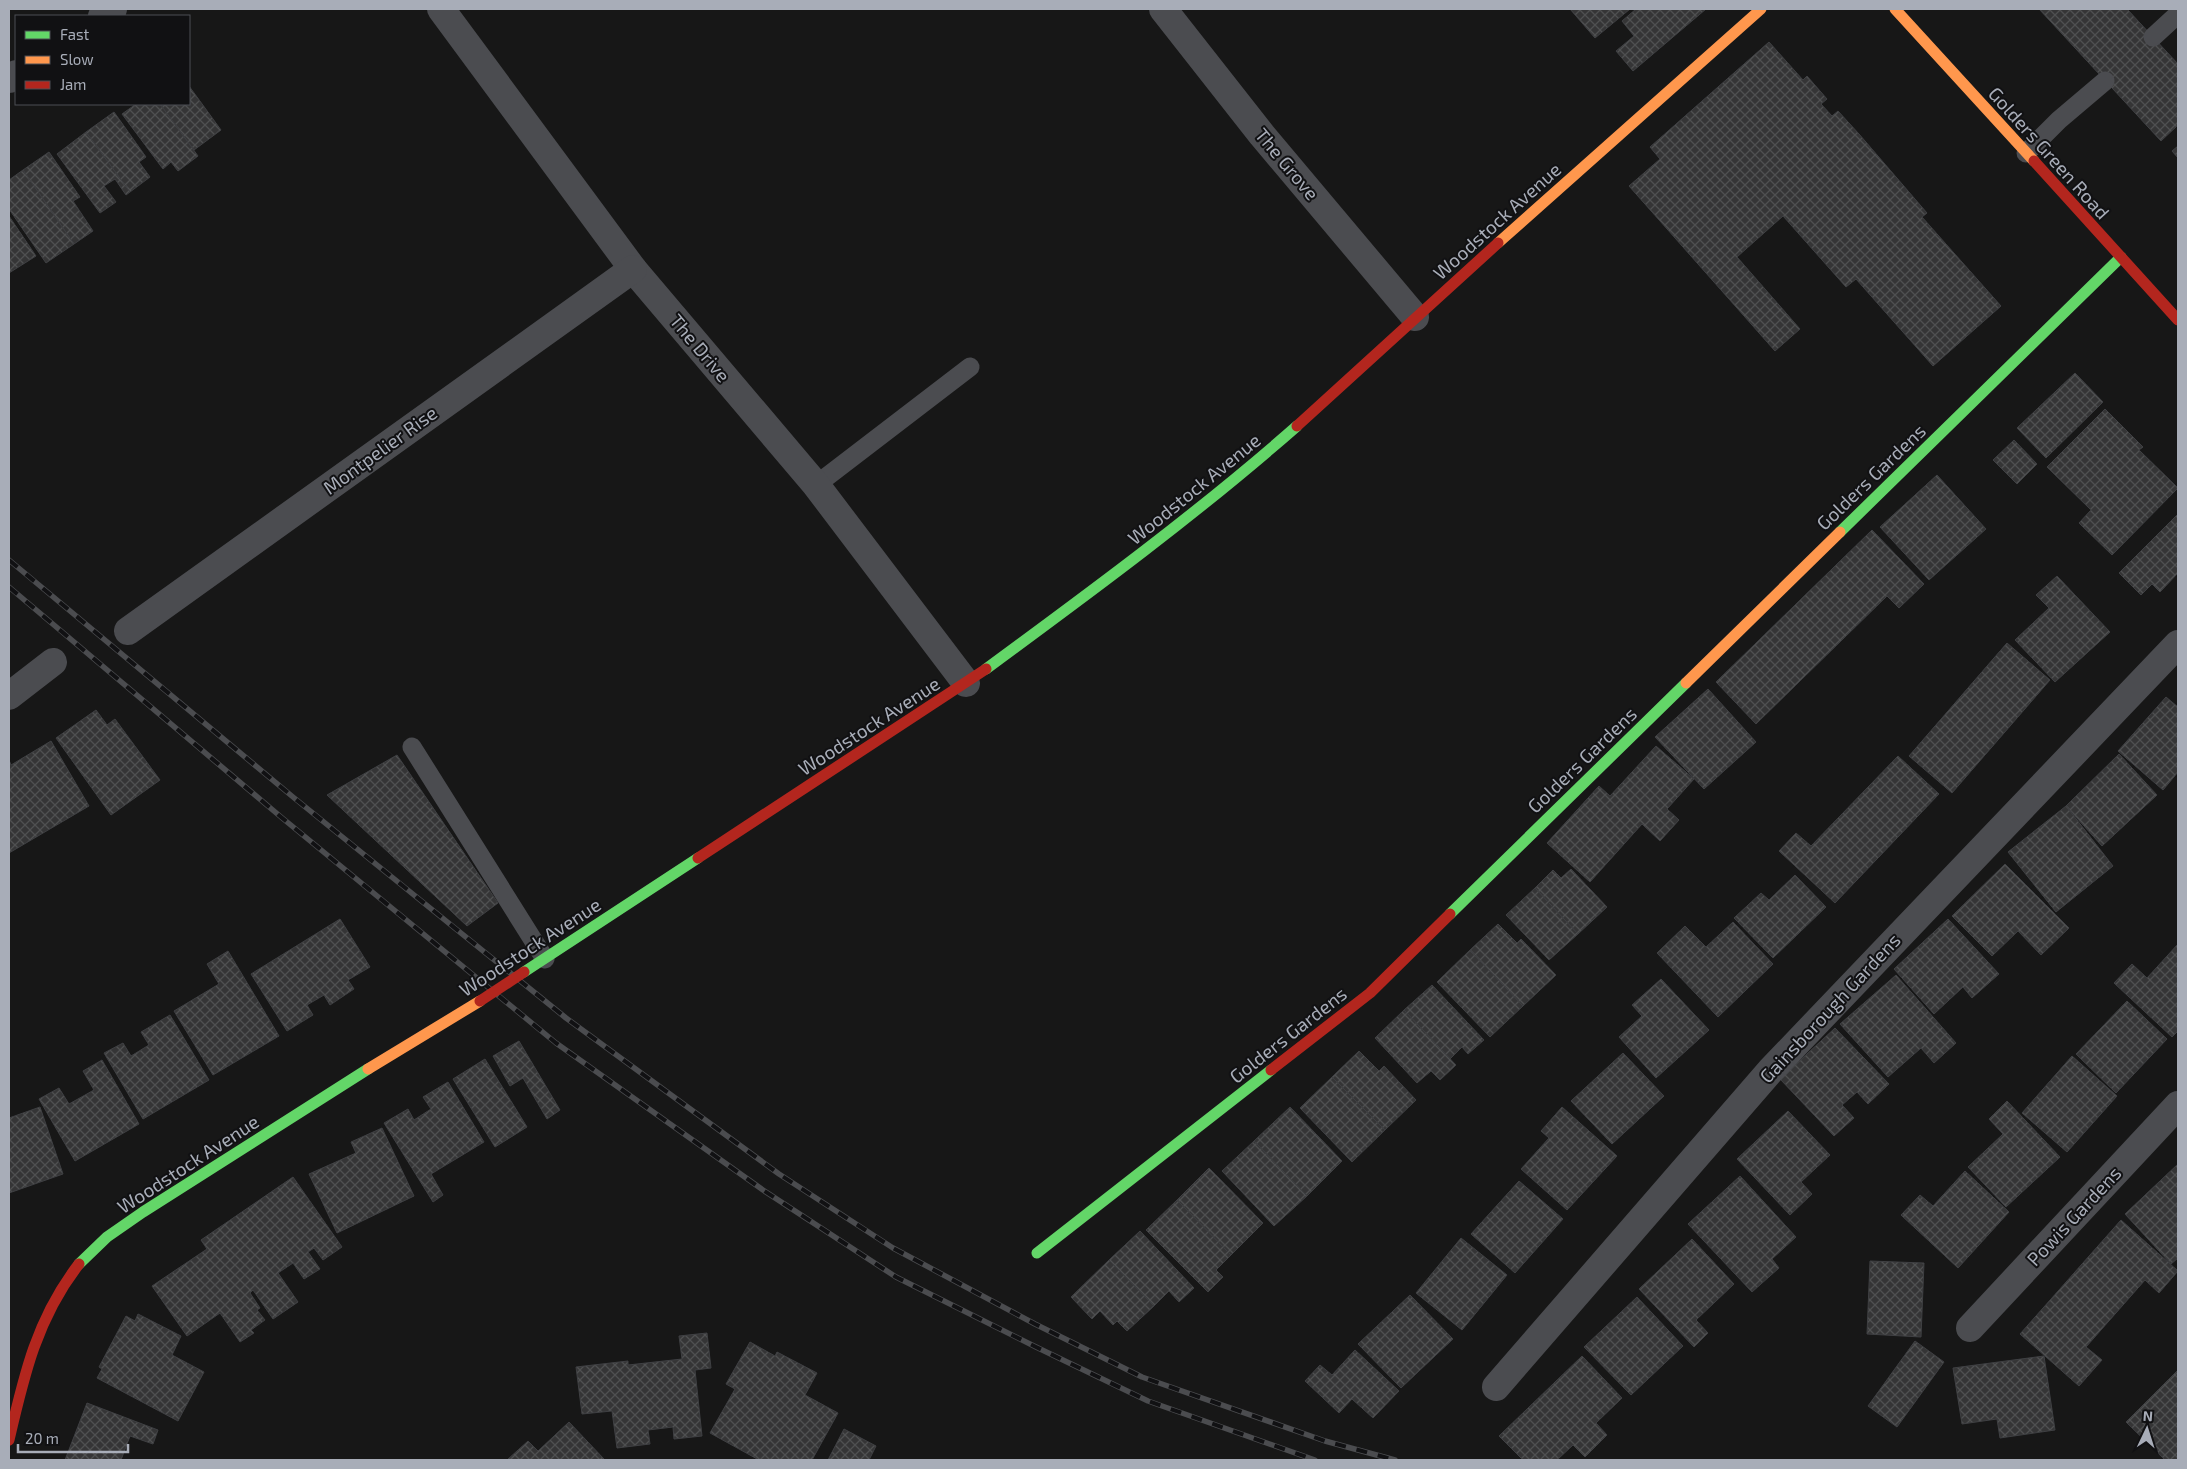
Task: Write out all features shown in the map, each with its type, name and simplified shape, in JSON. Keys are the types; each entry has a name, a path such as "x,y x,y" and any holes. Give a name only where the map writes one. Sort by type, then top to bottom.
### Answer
{"street":[{"name":"The Drive","path":"440,9 633,268 816,485 966,683"},
{"name":"The Grove","path":"1163,9 1262,135 1415,317"},
{"name":"Woodstock Avenue","path":"9,1440 27,1360 44,1318 66,1280 102,1241 143,1212 413,1040 480,1001 966,683 1129,564 1248,469 1366,364 1415,317 1761,9"},
{"name":"Golders Green Road","path":"1895,9 2178,320"},
{"name":"Golders Gardens","path":"1037,1254 1370,992 2121,257"},
{"name":"Montpelier Rise","path":"128,631 633,268"},
{"name":"Gainsborough Gardens","path":"1496,1387 1771,1070 2178,644"},
{"path":"9,696 53,662"},
{"name":"Powis Gardens","path":"1970,1328 2178,1105"}],"lane":[{"path":"2154,38 2178,14"},
{"path":"2026,153 2059,120 2105,81"},
{"path":"816,485 970,367"},
{"path":"412,747 545,959"}],"building":[{"path":"1570,9 1630,9 1595,38"},
{"path":"1636,9 1706,9 1633,71 1616,51 1634,36 1622,21"},
{"path":"2039,9 2127,9 2178,64 2178,125 2161,141"},
{"path":"1769,42 1803,80 1807,76 1827,99 1821,104 1832,116 1838,111 1859,134 1927,213 1922,217 2001,306 1933,366 1856,279 1846,287 1783,216 1737,257 1800,329 1775,351 1629,186 1660,159 1650,147"},
{"path":"190,87 221,130 194,150 161,105 190,105"},
{"path":"135,105 161,105 198,156 178,171 171,162 163,169 122,114"},
{"path":"114,112 146,157 139,162 150,177 130,192 86,132"},
{"path":"86,132 130,192 126,195 115,179 104,186 116,202 100,213 57,154"},
{"path":"2178,146 2178,158 2172,151"},
{"path":"49,152 80,197 73,201 93,231 74,244 23,170"},
{"path":"23,170 74,244 46,263 9,209 9,180"},
{"path":"9,216 36,256 9,273"},
{"path":"2075,373 2103,402 2046,458 2017,428"},
{"path":"2105,409 2143,447 2139,450 2178,488 2112,555 2079,523 2091,510 2047,467"},
{"path":"2014,440 2037,464 2017,484 1993,460"},
{"path":"1937,475 1986,529 1929,580 1880,527"},
{"path":"2178,514 2178,573 2160,592 2152,584 2141,595 2119,573"},
{"path":"1872,530 1924,584 1899,608 1887,596 1756,724 1716,682"},
{"path":"2057,576 2110,632 2055,682 2015,640 2049,608 2036,595"},
{"path":"2007,643 2050,680 1952,793 1909,756"},
{"path":"1708,689 1756,742 1704,789 1655,737"},
{"path":"2166,697 2178,707 2178,772 2163,790 2118,751"},
{"path":"96,710 107,725 115,719 160,780 111,815 56,738"},
{"path":"51,741 89,806 9,853 9,760 11,765"},
{"path":"1656,746 1694,779 1667,809 1679,820 1660,841 1642,824 1590,882 1547,843 1599,786 1610,796"},
{"path":"2119,754 2157,795 2102,846 2066,806"},
{"path":"397,755 498,903 467,926 327,795"},
{"path":"1898,756 1939,794 1835,903 1779,851 1796,833 1811,846"},
{"path":"2066,806 2113,866 2056,912 2008,852"},
{"path":"2005,864 2069,928 2041,955 2018,931 1992,956 1952,916"},
{"path":"1571,869 1607,907 1578,934 1535,888 1553,870 1561,878"},
{"path":"1795,875 1826,907 1773,958 1734,918 1761,893 1769,900"},
{"path":"1535,888 1578,934 1549,960 1506,915"},
{"path":"340,919 370,967 348,980 354,989 330,1005 324,995 307,1005 313,1015 287,1031 251,974"},
{"path":"1948,919 1999,974 1972,998 1963,987 1934,1014 1894,969"},
{"path":"1733,922 1773,964 1718,1017 1657,953 1685,926 1706,947"},
{"path":"1498,924 1517,943 1521,939 1556,975 1523,1006 1470,950"},
{"path":"2178,944 2178,1031 2172,1037 2114,983 2132,964 2147,978"},
{"path":"1470,950 1523,1006 1490,1037 1437,982"},
{"path":"228,951 279,1036 213,1075 174,1011 219,984 207,964"},
{"path":"1896,975 1956,1043 1934,1063 1921,1048 1888,1077 1840,1024"},
{"path":"1661,979 1709,1030 1656,1078 1619,1037 1642,1016 1632,1005"},
{"path":"1432,985 1484,1040 1468,1054 1462,1047 1450,1059 1404,1010"},
{"path":"2127,1001 2167,1039 2116,1093 2076,1054"},
{"path":"1404,1010 1456,1065 1440,1080 1431,1071 1417,1083 1375,1038"},
{"path":"170,1015 209,1080 143,1119 104,1053 123,1043 131,1056 149,1045 141,1032"},
{"path":"1835,1028 1889,1084 1868,1104 1857,1092 1842,1105 1854,1118 1834,1136 1780,1079"},
{"path":"519,1041 560,1110 547,1119 523,1078 510,1086 493,1056"},
{"path":"1359,1051 1379,1071 1384,1066 1416,1100 1385,1130 1332,1077"},
{"path":"1623,1053 1664,1096 1612,1144 1571,1101"},
{"path":"2072,1056 2117,1096 2067,1152 2022,1113"},
{"path":"485,1059 527,1127 495,1147 453,1079"},
{"path":"102,1060 139,1124 75,1161 39,1099 59,1088 69,1104 94,1090 83,1071"},
{"path":"1332,1077 1385,1130 1352,1162 1300,1108"},
{"path":"448,1082 484,1142 431,1174 443,1195 433,1202 384,1123 408,1109 414,1120 431,1109 423,1097"},
{"path":"2007,1101 2060,1157 2006,1207 1968,1167 2003,1134 1989,1119"},
{"path":"40,1107 63,1174 9,1193 9,1118"},
{"path":"1290,1107 1342,1161 1307,1196 1254,1141"},
{"path":"1562,1107 1617,1156 1567,1210 1521,1169 1549,1138 1541,1131"},
{"path":"1788,1111 1830,1155 1801,1182 1812,1194 1790,1215 1737,1159"},
{"path":"382,1128 414,1196 337,1233 309,1174 356,1153 351,1142"},
{"path":"1254,1141 1307,1196 1274,1226 1222,1171"},
{"path":"2178,1164 2178,1258 2171,1264 2125,1214"},
{"path":"1209,1168 1263,1223 1231,1255 1177,1200"},
{"path":"1965,1171 2009,1212 1958,1268 1901,1215 1920,1195 1933,1206"},
{"path":"1740,1176 1796,1237 1772,1259 1779,1268 1752,1292 1688,1224"},
{"path":"293,1177 342,1247 323,1260 314,1248 308,1252 320,1269 304,1279 293,1263 278,1273 298,1302 273,1319 253,1290 250,1293 260,1308 257,1310 265,1320 251,1330 254,1333 240,1342 220,1313 187,1336 152,1286 207,1249 201,1240"},
{"path":"1519,1181 1563,1219 1515,1273 1471,1234"},
{"path":"1177,1200 1231,1255 1216,1270 1223,1277 1208,1292 1146,1230"},
{"path":"2121,1220 2178,1271 2159,1293 2145,1280 2086,1347 2102,1360 2079,1386 2020,1334"},
{"path":"1140,1231 1194,1288 1179,1302 1169,1291 1154,1306 1109,1260"},
{"path":"1461,1238 1507,1275 1462,1330 1416,1293"},
{"path":"1692,1239 1734,1284 1696,1320 1708,1333 1694,1347 1639,1289"},
{"path":"1109,1260 1154,1306 1127,1331 1117,1321 1113,1325 1100,1311 1092,1319 1071,1297"},
{"path":"1870,1261 1924,1263 1921,1337 1867,1334"},
{"path":"1410,1295 1453,1339 1401,1388 1358,1344"},
{"path":"1637,1297 1683,1346 1631,1395 1584,1347"},
{"path":"138,1314 181,1336 172,1355 204,1372 178,1421 97,1378 102,1369 99,1367 126,1316 135,1321"},
{"path":"707,1333 711,1368 695,1370 702,1436 674,1439 673,1427 648,1430 650,1444 617,1448 612,1411 582,1414 576,1367 628,1361 628,1365 682,1359 679,1336"},
{"path":"1915,1341 1944,1362 1897,1427 1868,1406"},
{"path":"750,1342 775,1356 777,1352 817,1373 805,1395 838,1413 812,1460 759,1460 710,1433 735,1389 726,1384"},
{"path":"1355,1350 1399,1391 1373,1418 1352,1399 1339,1413 1305,1381 1320,1365 1332,1375"},
{"path":"1582,1356 1622,1398 1596,1423 1607,1435 1585,1457 1573,1445 1557,1460 1523,1460 1499,1436"},
{"path":"2044,1356 2055,1430 2000,1438 1997,1419 1962,1424 1953,1368"},
{"path":"2178,1370 2178,1460 2165,1460 2126,1422"},
{"path":"87,1403 158,1430 153,1444 130,1436 121,1460 65,1460"},
{"path":"569,1422 604,1459 507,1460 528,1441 538,1451"},
{"path":"844,1429 876,1446 869,1460 828,1460"}],"railway":[{"path":"9,560 293,797 566,1018 779,1174 893,1248 1035,1324 1142,1377 1325,1441 1395,1460"},
{"path":"9,587 281,817 556,1043 763,1190 896,1277 1036,1347 1148,1401 1315,1460"}],"traffic: fast":[{"path":"1840,532 2121,257"},
{"path":"986,669 1183,521 1297,426"},
{"path":"1450,914 1686,683"},
{"path":"524,972 698,858"},
{"path":"79,1264 107,1237 143,1212 368,1069"},
{"path":"1037,1253 1271,1070"}],"traffic: slow":[{"path":"1498,243 1761,9"},
{"path":"1895,9 2034,161"},
{"path":"1686,683 1840,532"},
{"path":"368,1069 480,1001"}],"traffic: jam":[{"path":"2034,161 2178,320"},
{"path":"1297,426 1498,243"},
{"path":"698,858 986,669"},
{"path":"1271,1070 1370,993 1450,914"},
{"path":"480,1001 524,972"},
{"path":"9,1440 20,1393 42,1326 52,1305 79,1264"}]}
